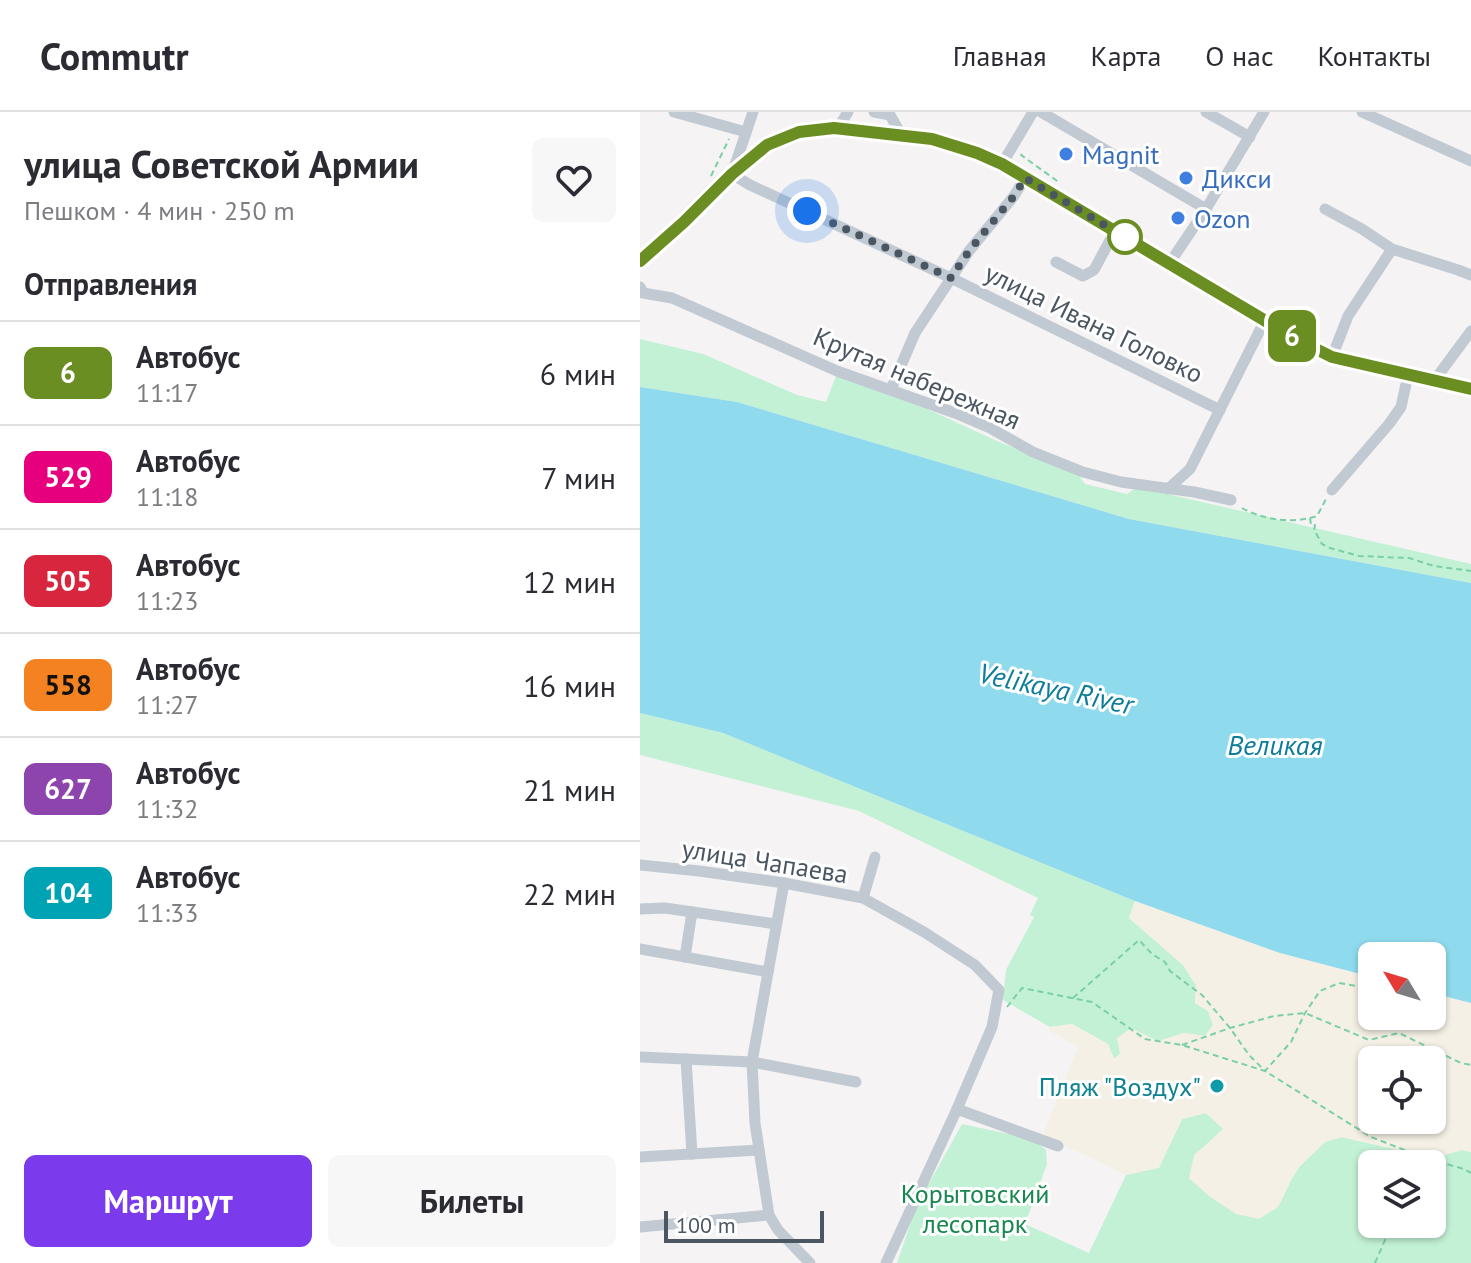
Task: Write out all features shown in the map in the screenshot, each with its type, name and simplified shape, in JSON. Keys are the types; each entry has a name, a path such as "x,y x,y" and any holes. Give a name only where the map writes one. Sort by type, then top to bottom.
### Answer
{"main road":[{"path":"640,261 767,145 799,132 838,128 932,139 1002,164 1332,357 1471,389"}],"street":[{"path":"674,112 746,132"},
{"path":"732,174 753,112"},
{"path":"838,128 848,112"},
{"path":"874,112 890,115 902,136"},
{"path":"1002,164 1033,112"},
{"path":"1206,112 1250,137"},
{"path":"1169,264 1264,112"},
{"path":"1362,112 1471,161"},
{"path":"1045,117 1206,209"},
{"name":"улица Ивана Головко","path":"732,174 1220,410"},
{"path":"891,389 915,333 969,251 1025,178"},
{"path":"1325,209 1392,249 1471,275"},
{"path":"1056,262 1083,276 1094,270 1115,231"},
{"path":"1332,357 1348,316 1392,249"},
{"name":"Крутая набережная","path":"640,287 643,293 672,298 837,371 955,413 1033,452 1083,472 1121,482 1231,500"},
{"path":"1168,489 1190,469 1265,320"},
{"path":"1434,381 1471,331"},
{"path":"1332,490 1401,407 1408,375"},
{"path":"863,898 875,857"},
{"name":"улица Чапаева","path":"640,865 784,883 863,898 975,965 999,990 992,1027 957,1109"},
{"path":"784,883 752,1062 755,1123 769,1215 778,1230 810,1263"},
{"path":"640,909 665,908 776,924"},
{"path":"685,957 692,912"},
{"path":"640,949 768,972"},
{"path":"640,1057 752,1062 856,1082"},
{"path":"686,1059 692,1154"},
{"path":"886,1263 957,1109 1058,1146"},
{"path":"640,1157 759,1150"},
{"path":"640,1227 769,1215"}],"path":[{"path":"1026,159 1064,186"},
{"path":"1231,500 1250,512 1288,521 1317,516 1332,490"},
{"path":"1310,518 1322,544 1330,548 1359,556 1409,558 1434,566 1471,571"},
{"path":"1073,998 1139,940 1165,962 1170,971 1202,995 1265,1071 1371,1137 1404,1150"},
{"path":"1265,1071 1291,1042 1320,991 1339,983 1358,986"},
{"path":"1007,1008 1022,988 1092,1002 1145,1039 1182,1045 1265,1071"},
{"path":"1182,1045 1274,1016 1305,1013 1369,1040 1399,1033 1471,1065"},
{"path":"1446,1164 1471,1173"},
{"path":"1375,1263 1386,1238"}],"green space":[{"path":"640,339 703,354 797,395 826,402 836,376 925,408 1078,474 1085,484 1127,494 1137,487 1471,564 1471,583 1129,519 737,402 640,387"},
{"path":"640,713 723,733 1135,901 1129,918 1183,965 1196,985 1195,1003 1208,1011 1213,1025 1205,1036 1184,1033 1120,1054 1114,1059 1108,1044 1072,1024 1050,1027 1003,1000 1006,970 1034,917 1030,915 1038,898 859,811 640,755"},
{"name":"Корытовский лесопарк","path":"1206,1113 1224,1129 1194,1155 1278,1207 1300,1166 1325,1142 1342,1137 1398,1150 1358,1150 1358,1238 1446,1238 1446,1154 1462,1150 1471,1152 1471,1263 897,1263 916,1207 962,1124 1032,1139 1046,1150 1047,1164 1025,1224 1089,1253 1126,1175 1159,1167 1182,1119"}],"sand":[{"name":"Пляж \"Воздух\"","path":"1135,901 1280,953 1358,973 1358,1030 1446,1030 1446,997 1471,1003 1471,1152 1462,1150 1446,1154 1446,1150 1398,1150 1342,1137 1325,1142 1300,1166 1278,1207 1259,1219 1236,1214 1189,1178 1194,1156 1223,1129 1206,1113 1182,1119 1159,1168 1126,1175 1043,1135 1078,1047 1048,1030 1050,1027 1071,1024 1108,1044 1114,1059 1120,1054 1117,1038 1131,1028 1158,1041 1184,1033 1205,1036 1213,1025 1208,1011 1195,1003 1196,985 1183,965 1129,918"}],"water":[{"name":"Великая","path":"640,387 737,402 1129,519 1471,583 1471,1003 1446,997 1446,942 1358,942 1358,973 1280,953 1135,901 723,733 640,713"}],"bus line":[{"name":"6","path":"640,261 767,145 799,132 834,128 932,139 1002,164 1296,339 1332,357 1471,389"}],"place":[{"name":"Magnit","path":"1066,154"},
{"name":"Дикси","path":"1186,178"},
{"name":"Ozon","path":"1178,218"},
{"name":"Пляж \"Воздух\"","path":"1217,1086"}],"route":[{"path":"807,211 951,278 1025,178 1125,237"}],"water label":[{"name":"Velikaya River","path":"1056,688"}]}
